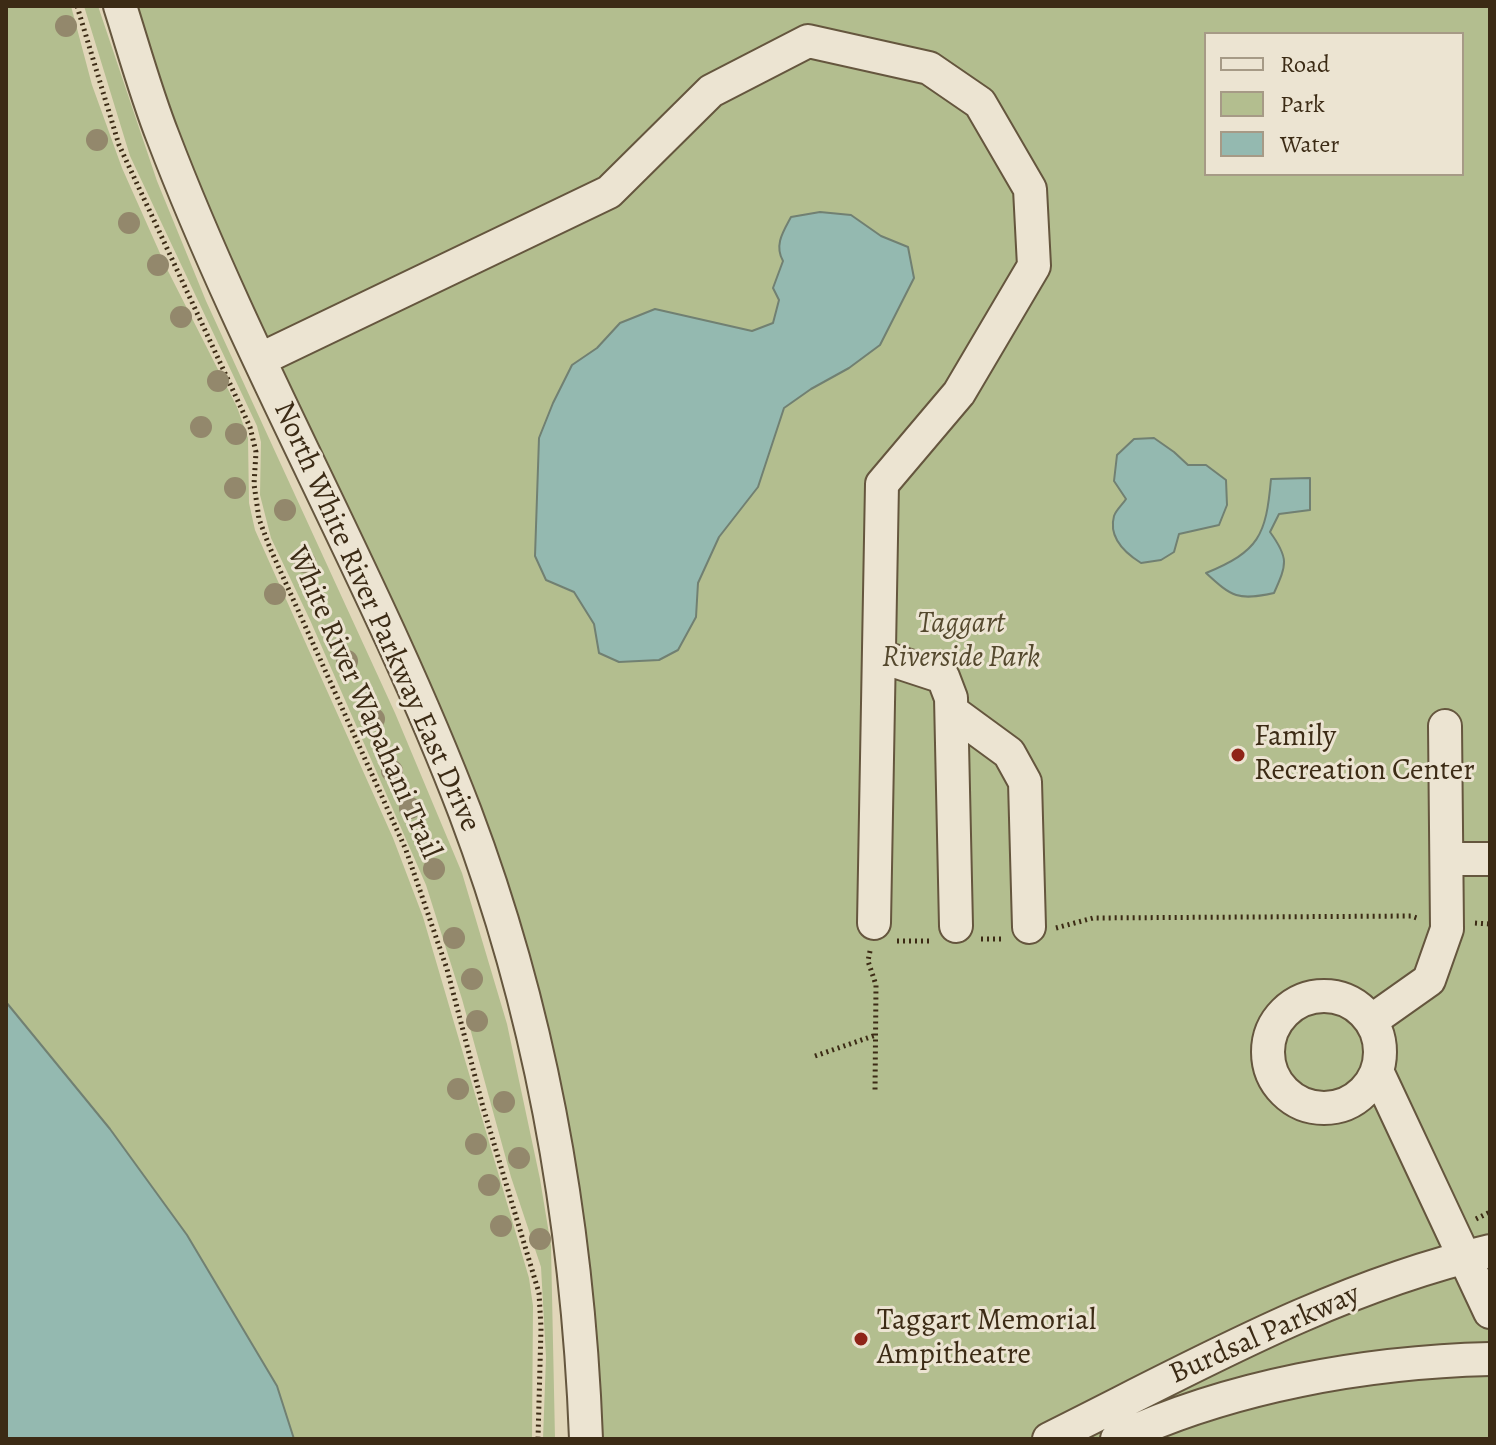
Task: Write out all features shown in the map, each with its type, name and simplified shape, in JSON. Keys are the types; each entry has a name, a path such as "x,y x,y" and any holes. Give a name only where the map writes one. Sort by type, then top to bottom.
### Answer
{"street":[{"name":"North White River Parkway East Drive","path":"120,6 168,149 204,236 438,744 475,840 511,953 533,1038 560,1168 576,1285 586,1439"},
{"path":"261,359 609,192 711,91 808,41 929,68 980,103 1030,189 1034,266 959,393 882,484 873,932"},
{"path":"879,656 943,677 953,712 958,935"},
{"path":"953,712 1009,753 1025,782 1031,935"},
{"path":"1371,1021 1429,980 1447,929 1445,726"},
{"path":"1447,859 1490,859"},
{"path":"1322,995 1341,998 1358,1006 1371,1021 1381,1054 1377,1071 1368,1088 1354,1100 1336,1107 1317,1109 1283,1093 1267,1059 1268,1040 1275,1022 1287,1008 1303,999 1322,995"},
{"path":"1377,1071 1478,1254 1490,1312"},
{"name":"Burdsal Parkway","path":"1049,1439 1227,1348 1302,1315 1362,1291 1478,1254"},
{"name":"Burdsal Parkway","path":"1117,1439 1212,1403 1265,1389 1381,1366 1490,1359"}],"path":[{"name":"White River Wapahani Trail","path":"77,6 119,145 250,427 256,452 254,484 259,519 406,850 447,969 483,1107 539,1293 538,1439"},
{"path":"875,1093 876,985 868,961 873,932 1031,935 1093,918 1411,916 1447,929 1470,923 1490,924"},
{"path":"815,1056 876,1035"}],"green space":[{"path":"6,6 71,6 92,85 122,168 167,269 237,407 248,438 249,503 255,530 393,838 423,917 529,1278 533,1306 532,1439 294,1439 277,1386 187,1235 110,1129 6,1002"},
{"path":"84,6 98,6 157,181 206,301 395,713 462,873 507,1024 540,1179 551,1246 555,1439 543,1439 546,1357 541,1267 511,1177 462,999 426,885 271,538 260,495 261,442 257,426 130,156"},
{"name":"Taggart Riverside Park","path":"122,6 1490,6 1490,1347 1399,1348 1250,1403 1355,1382 1490,1373 1490,1439 592,1439 530,1023 438,744"}],"water":[{"path":"820,212 851,215 881,236 908,247 914,278 880,345 784,408 758,487 719,537 698,583 696,617 678,650 659,660 619,662 599,653 594,624 574,592 546,580 535,556 539,438 572,365 597,348 620,323 655,309 752,331 773,323 779,300 773,288 783,261 779,244 783,233 791,217"},
{"path":"1154,438 1188,465 1206,465 1226,480 1227,505 1219,525 1179,534 1174,552 1161,560 1141,563 1124,550 1113,531 1114,516 1126,499 1114,481 1117,455 1134,439"},
{"path":"1310,478 1310,510 1279,514 1270,532 1284,561 1274,593 1252,597 1236,595 1206,573 1238,557 1256,539 1266,515 1271,479"},
{"path":"6,1002 110,1129 187,1235 277,1386 294,1439 6,1439"}],"place":[{"name":"Family Recreation Center","path":"1238,755"},
{"name":"Taggart Memorial Ampitheatre","path":"861,1339"}]}
